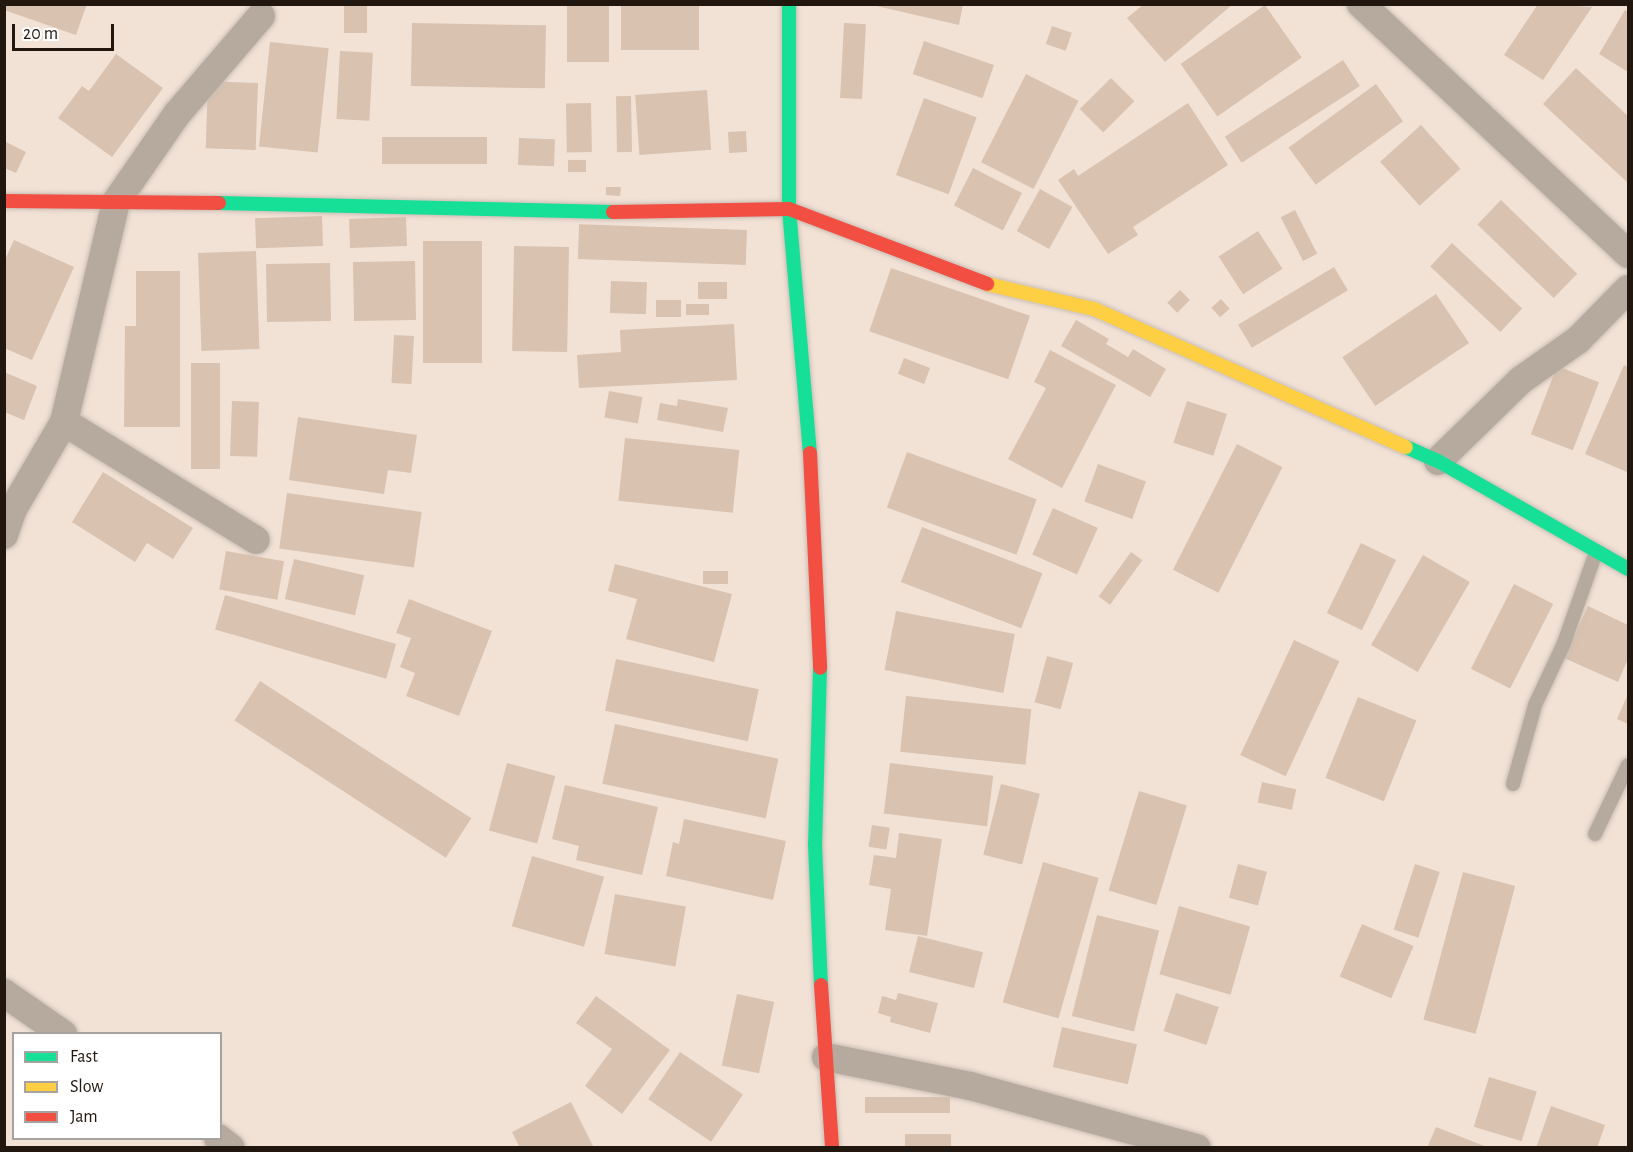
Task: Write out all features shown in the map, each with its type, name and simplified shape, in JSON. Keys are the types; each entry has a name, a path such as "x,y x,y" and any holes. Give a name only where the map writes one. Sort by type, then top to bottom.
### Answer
{"street":[{"path":"789,4 789,209 811,461 821,682 815,844 832,1148"},
{"path":"1361,4 1629,254"},
{"path":"4,535 13,509 64,422 116,202 177,114 261,16"},
{"path":"4,201 536,213 789,209 972,280 1094,309 1438,461 1629,569"},
{"path":"1438,461 1521,380 1578,340 1629,289"},
{"path":"64,422 256,540"},
{"path":"4,993 60,1032"},
{"path":"826,1057 970,1086 1197,1148"}],"lane":[{"path":"1513,784 1535,705 1564,643 1596,552"},
{"path":"1595,834 1629,765"}],"building":[{"path":"4,4 87,4 76,35 4,10"},
{"path":"344,4 367,4 367,33 344,33"},
{"path":"567,4 609,4 609,62 567,62"},
{"path":"621,4 699,4 699,50 621,50"},
{"path":"868,4 963,4 959,25"},
{"path":"1144,4 1233,4 1165,62 1127,18"},
{"path":"1538,4 1592,7 1543,80 1504,55"},
{"path":"1265,5 1302,57 1217,117 1181,64"},
{"path":"1625,10 1628,12 1628,72 1599,54"},
{"path":"412,23 546,25 545,88 411,86"},
{"path":"844,23 866,24 862,99 840,98"},
{"path":"1052,26 1072,33 1066,51 1046,44"},
{"path":"924,41 994,65 983,98 913,74"},
{"path":"270,42 329,48 318,153 259,146"},
{"path":"340,51 373,53 369,121 336,119"},
{"path":"116,54 163,88 112,157 58,118 82,86 89,91"},
{"path":"1343,60 1360,86 1242,163 1225,137"},
{"path":"1576,68 1628,116 1628,183 1543,104"},
{"path":"1026,74 1079,101 1034,189 981,162"},
{"path":"1111,78 1134,101 1103,132 1080,109"},
{"path":"208,81 258,83 256,150 206,148"},
{"path":"1376,84 1403,121 1316,185 1289,147"},
{"path":"707,90 711,150 639,155 635,95"},
{"path":"616,96 631,96 632,152 617,152"},
{"path":"924,98 977,117 949,194 896,175"},
{"path":"566,103 591,103 592,152 567,152"},
{"path":"1188,103 1228,165 1133,227 1138,235 1108,254 1058,180 1074,169 1078,176"},
{"path":"1421,125 1460,169 1420,206 1380,162"},
{"path":"746,131 747,152 729,153 728,132"},
{"path":"382,137 487,137 487,164 382,164"},
{"path":"519,138 555,139 554,166 518,165"},
{"path":"4,141 26,152 16,173 4,168"},
{"path":"568,160 586,160 586,172 568,172"},
{"path":"973,168 1022,193 1003,230 954,205"},
{"path":"606,187 621,187 620,196 606,195"},
{"path":"1040,189 1072,207 1049,249 1017,231"},
{"path":"1501,200 1577,274 1554,298 1477,224"},
{"path":"1295,210 1317,254 1303,261 1281,217"},
{"path":"322,216 323,246 256,248 255,218"},
{"path":"406,217 407,246 350,248 349,219"},
{"path":"579,224 747,230 746,265 578,259"},
{"path":"1258,231 1283,269 1243,294 1219,257"},
{"path":"14,240 74,267 32,360 4,348 4,262"},
{"path":"423,241 482,241 482,363 423,363"},
{"path":"1452,243 1522,308 1500,332 1430,266"},
{"path":"514,246 569,247 567,352 512,351"},
{"path":"256,251 259,349 201,351 198,253"},
{"path":"415,261 416,320 354,321 353,262"},
{"path":"330,263 331,321 267,322 266,264"},
{"path":"1334,267 1348,290 1252,348 1238,325"},
{"path":"891,268 1030,316 1008,379 869,331"},
{"path":"136,271 180,271 180,427 124,427 125,326 136,326"},
{"path":"611,281 647,282 646,314 610,313"},
{"path":"698,282 727,282 727,299 698,299"},
{"path":"1180,290 1190,300 1177,313 1167,303"},
{"path":"1436,294 1469,343 1375,406 1342,357"},
{"path":"1221,299 1230,309 1220,317 1211,308"},
{"path":"656,300 681,300 681,317 656,317"},
{"path":"686,304 709,304 709,315 686,315"},
{"path":"1076,320 1109,339 1106,344 1128,357 1133,349 1166,369 1150,397 1061,346"},
{"path":"734,324 737,380 579,388 577,355 621,352 620,330"},
{"path":"394,335 414,336 411,384 391,383"},
{"path":"1050,350 1116,385 1062,488 1008,459 1046,388 1034,382"},
{"path":"904,358 930,368 924,384 898,374"},
{"path":"191,363 220,363 220,469 191,469"},
{"path":"1624,365 1628,367 1627,472 1585,454"},
{"path":"1557,366 1599,382 1573,450 1531,434"},
{"path":"4,372 37,386 24,420 4,412"},
{"path":"609,391 642,397 638,423 604,418"},
{"path":"678,399 728,408 723,432 657,420 660,403 677,406"},
{"path":"232,401 259,402 257,457 230,456"},
{"path":"1187,401 1227,414 1213,456 1173,443"},
{"path":"298,417 417,435 411,473 388,470 384,494 289,480"},
{"path":"625,438 739,450 733,513 618,501"},
{"path":"1237,444 1282,467 1218,593 1173,570"},
{"path":"907,452 1037,499 1016,555 887,507"},
{"path":"1098,464 1146,481 1132,519 1084,502"},
{"path":"103,472 193,528 173,559 147,543 135,562 72,522"},
{"path":"287,493 422,512 414,567 279,548"},
{"path":"1053,508 1098,528 1077,575 1032,555"},
{"path":"922,527 1042,573 1021,628 901,582"},
{"path":"1361,543 1396,560 1362,630 1327,613"},
{"path":"226,551 284,561 277,600 219,589"},
{"path":"1131,552 1142,560 1110,605 1099,596"},
{"path":"1423,555 1470,582 1418,672 1371,645"},
{"path":"294,559 364,575 355,615 285,599"},
{"path":"615,564 732,594 714,662 626,639 637,599 608,591"},
{"path":"703,571 728,571 728,584 703,584"},
{"path":"1514,584 1553,604 1510,689 1471,669"},
{"path":"225,595 396,644 386,679 215,630"},
{"path":"409,599 492,631 459,716 406,696 415,673 400,667 411,638 396,633"},
{"path":"1588,606 1628,625 1628,659 1618,682 1564,658"},
{"path":"896,611 1015,634 1003,693 885,670"},
{"path":"1294,640 1339,661 1286,776 1240,755"},
{"path":"1047,656 1073,663 1061,709 1035,702"},
{"path":"616,659 759,689 748,741 605,711"},
{"path":"260,681 471,818 446,858 234,720"},
{"path":"1628,694 1628,724 1617,719"},
{"path":"906,696 1031,709 1025,765 900,752"},
{"path":"1358,697 1416,721 1384,801 1325,778"},
{"path":"615,724 778,759 766,818 602,784"},
{"path":"507,763 555,776 537,844 489,831"},
{"path":"890,763 993,776 987,826 884,814"},
{"path":"1262,782 1296,789 1292,810 1258,803"},
{"path":"1001,784 1040,794 1022,865 983,855"},
{"path":"565,785 658,807 642,875 576,860 579,846 552,839"},
{"path":"1139,791 1187,806 1156,905 1109,890"},
{"path":"684,819 786,841 773,900 666,876 673,842 679,844"},
{"path":"872,825 890,828 886,850 869,847"},
{"path":"899,833 942,839 927,936 885,930 891,889 869,885 874,855 896,858"},
{"path":"532,856 604,877 584,947 512,926"},
{"path":"1043,862 1099,878 1059,1018 1003,1002"},
{"path":"1238,864 1267,872 1258,906 1229,898"},
{"path":"1415,864 1440,872 1418,938 1394,930"},
{"path":"1463,872 1515,886 1476,1034 1423,1020"},
{"path":"615,894 686,907 675,967 604,954"},
{"path":"1179,906 1250,926 1231,995 1159,974"},
{"path":"1097,915 1159,930 1134,1031 1072,1016"},
{"path":"1362,924 1414,946 1391,998 1340,976"},
{"path":"918,936 983,952 974,988 909,972"},
{"path":"898,993 938,1003 930,1033 890,1022 891,1017 878,1013 882,996 896,1000"},
{"path":"1176,993 1219,1007 1206,1045 1164,1031"},
{"path":"737,994 774,1002 759,1073 722,1065"},
{"path":"596,996 670,1050 622,1114 585,1086 612,1049 576,1023"},
{"path":"1062,1027 1137,1044 1128,1084 1053,1067"},
{"path":"680,1052 743,1094 711,1142 648,1099"},
{"path":"1489,1077 1537,1092 1522,1141 1474,1127"},
{"path":"865,1097 950,1097 950,1113 865,1113"},
{"path":"571,1102 594,1148 520,1148 512,1132"},
{"path":"1551,1106 1605,1125 1597,1148 1536,1148"},
{"path":"1436,1127 1487,1147 1487,1148 1427,1148"},
{"path":"905,1134 951,1134 951,1148 905,1148"}],"traffic: fast":[{"path":"789,4 789,209 810,453"},
{"path":"219,203 613,212"},
{"path":"1406,447 1438,461 1628,569"},
{"path":"820,668 815,844 821,985"}],"traffic: slow":[{"path":"987,284 1094,309 1406,447"}],"traffic: jam":[{"path":"4,201 219,203"},
{"path":"613,212 789,209 987,284"},
{"path":"810,453 820,668"},
{"path":"821,985 832,1148"}]}
